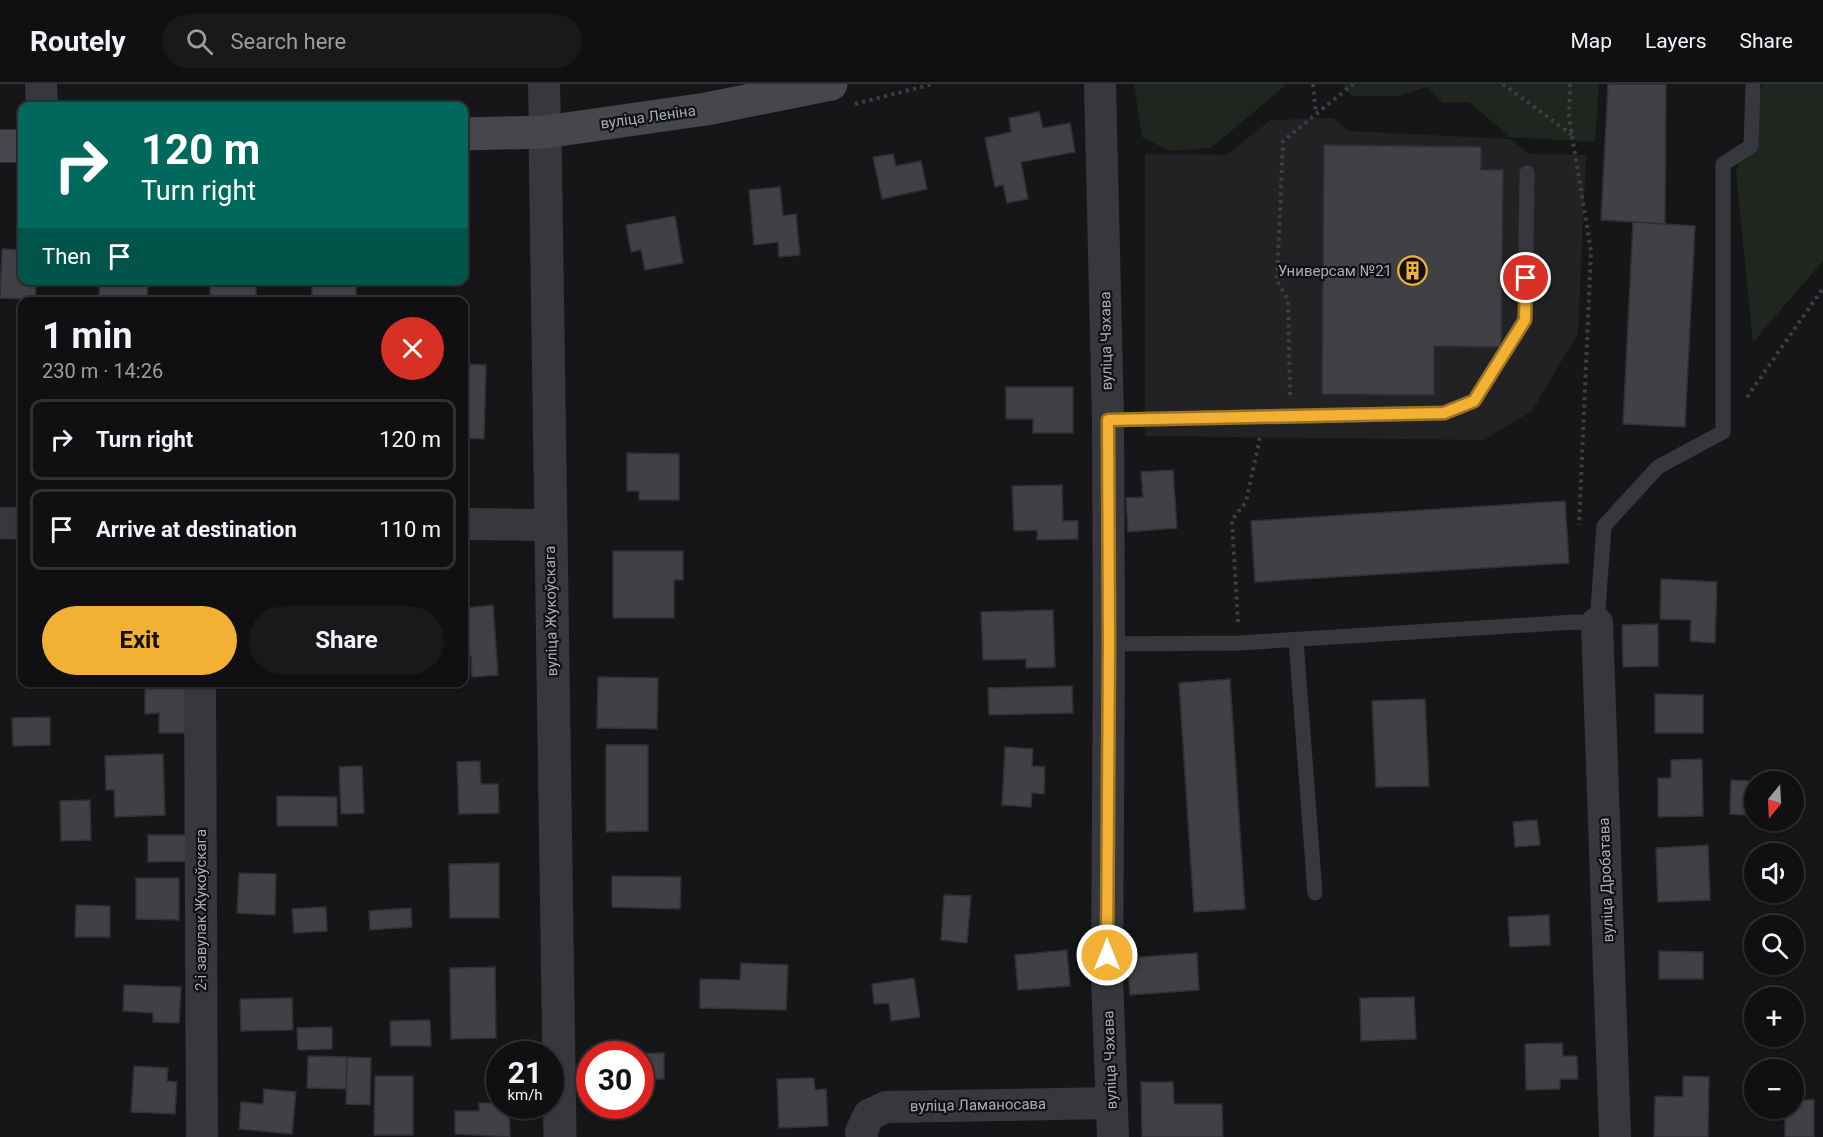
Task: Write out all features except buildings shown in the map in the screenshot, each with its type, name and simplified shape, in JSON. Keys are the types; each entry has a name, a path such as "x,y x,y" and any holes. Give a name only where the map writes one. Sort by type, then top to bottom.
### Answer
{"main road":[{"name":"вуліца Леніна","path":"468,134 545,132 706,109 831,84"},
{"path":"0,146 18,146"}],"street":[{"path":"41,84 42,102"},
{"name":"вуліца Жукоўскага","path":"544,84 560,1137"},
{"name":"вуліца Чэхава","path":"1100,84 1108,420 1107,978 1113,1137"},
{"path":"0,523 18,523"},
{"path":"468,524 550,525"},
{"name":"вуліца Дробатава","path":"1597,623 1615,1137"},
{"name":"2-і завулак Жукоўскага","path":"200,687 202,1137"},
{"name":"вуліца Ламаносава","path":"862,1137 861,1132 869,1115 886,1107 1112,1103"}],"lane":[{"path":"1109,644 1296,640 1575,622 1597,623 1604,526 1658,467 1723,432 1723,164 1751,146 1753,84"},
{"path":"1108,420 1444,413 1474,401 1525,320 1527,173"},
{"path":"1296,640 1315,893"}],"path":[{"path":"1314,84 1316,114"},
{"path":"1239,642 1232,520 1246,502 1262,428 1291,416 1288,300 1278,282 1283,141 1353,84"},
{"path":"1503,84 1572,135"},
{"path":"1570,84 1569,117 1591,251 1579,527"},
{"path":"1723,432 1823,288"}],"shaded area":[{"path":"1134,84 1287,84 1211,148 1170,151 1142,137"},
{"path":"1342,84 1599,84 1595,142 1510,137 1469,102 1443,103 1427,87 1397,96 1351,96"},
{"path":"1763,84 1823,84 1823,261 1753,342 1736,173"},
{"path":"1333,118 1349,131 1510,139 1529,154 1586,155 1578,333 1532,411 1484,440 1145,436 1145,154 1226,155 1271,120"}],"place":[{"name":"Универсам №21","path":"1413,271"}],"route":[{"path":"1107,955 1108,420 1444,413 1474,401 1525,320 1526,278"}]}
